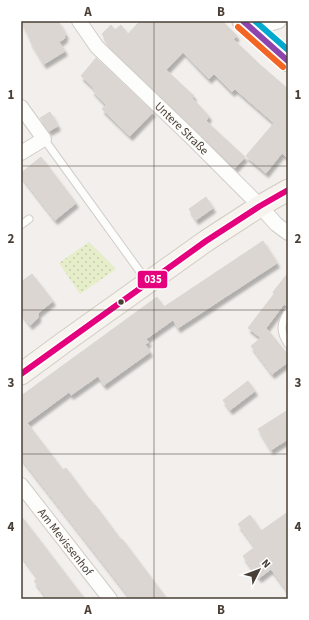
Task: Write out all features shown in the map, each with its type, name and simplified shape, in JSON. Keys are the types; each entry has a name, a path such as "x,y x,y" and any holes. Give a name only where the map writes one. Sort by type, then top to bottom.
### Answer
{"main road":[{"path":"248,25 288,61"},
{"path":"21,374 206,241 260,206 288,190"}],"street":[{"name":"Untere Straße","path":"78,21 97,47 260,206 276,224 288,233"},
{"path":"248,25 279,21"},
{"path":"21,107 44,140 21,153"},
{"name":"Am Mevissenhof","path":"21,485 110,599"}],"lane":[{"path":"44,140 148,283"},
{"path":"21,225 29,219"},
{"path":"288,312 282,323 284,339 288,344"}],"green space":[{"path":"89,242 116,269 80,294 59,263"}],"building":[{"path":"21,21 58,21 66,35 64,36 65,38 59,42 65,51 44,64 30,41 31,40"},
{"path":"140,21 222,21 237,36 233,39 288,89 288,159 282,153 266,173 246,156 274,123 235,89 232,92 214,74 209,79 183,52 166,70 194,96 192,98 209,116 206,121 245,157 235,168 108,46 109,45 102,34 111,25 115,30 121,25 128,34"},
{"path":"96,58 153,112 130,136 102,109 106,105 92,90 94,88 81,76"},
{"path":"50,112 58,126 49,131 40,118"},
{"path":"41,157 76,203 55,220 21,176 21,173"},
{"path":"206,197 213,208 196,220 189,209"},
{"path":"263,241 277,263 178,328 173,320 146,339 149,342 145,344 150,352 104,385 98,376 71,395 69,392 27,423 63,470 66,468 167,599 131,599 21,458 21,396 157,297 164,307"},
{"path":"288,273 288,307 284,304 266,328 288,355 288,362 272,374 251,346 261,338 248,328"},
{"path":"32,274 53,301 38,313 38,318 30,325 21,313 21,282"},
{"path":"248,381 255,391 230,410 223,400"},
{"path":"288,410 288,439 271,450 258,429"},
{"path":"288,512 288,592 271,569 259,578 243,556 255,547 238,524 250,515 261,531"},
{"path":"21,516 85,599 48,599 34,581 38,578 21,555"}],"transit line":[{"path":"243,21 288,61"},
{"path":"255,21 288,50"},
{"path":"238,27 283,67"},
{"name":"035","path":"21,374 206,241 260,206 288,190"}]}
